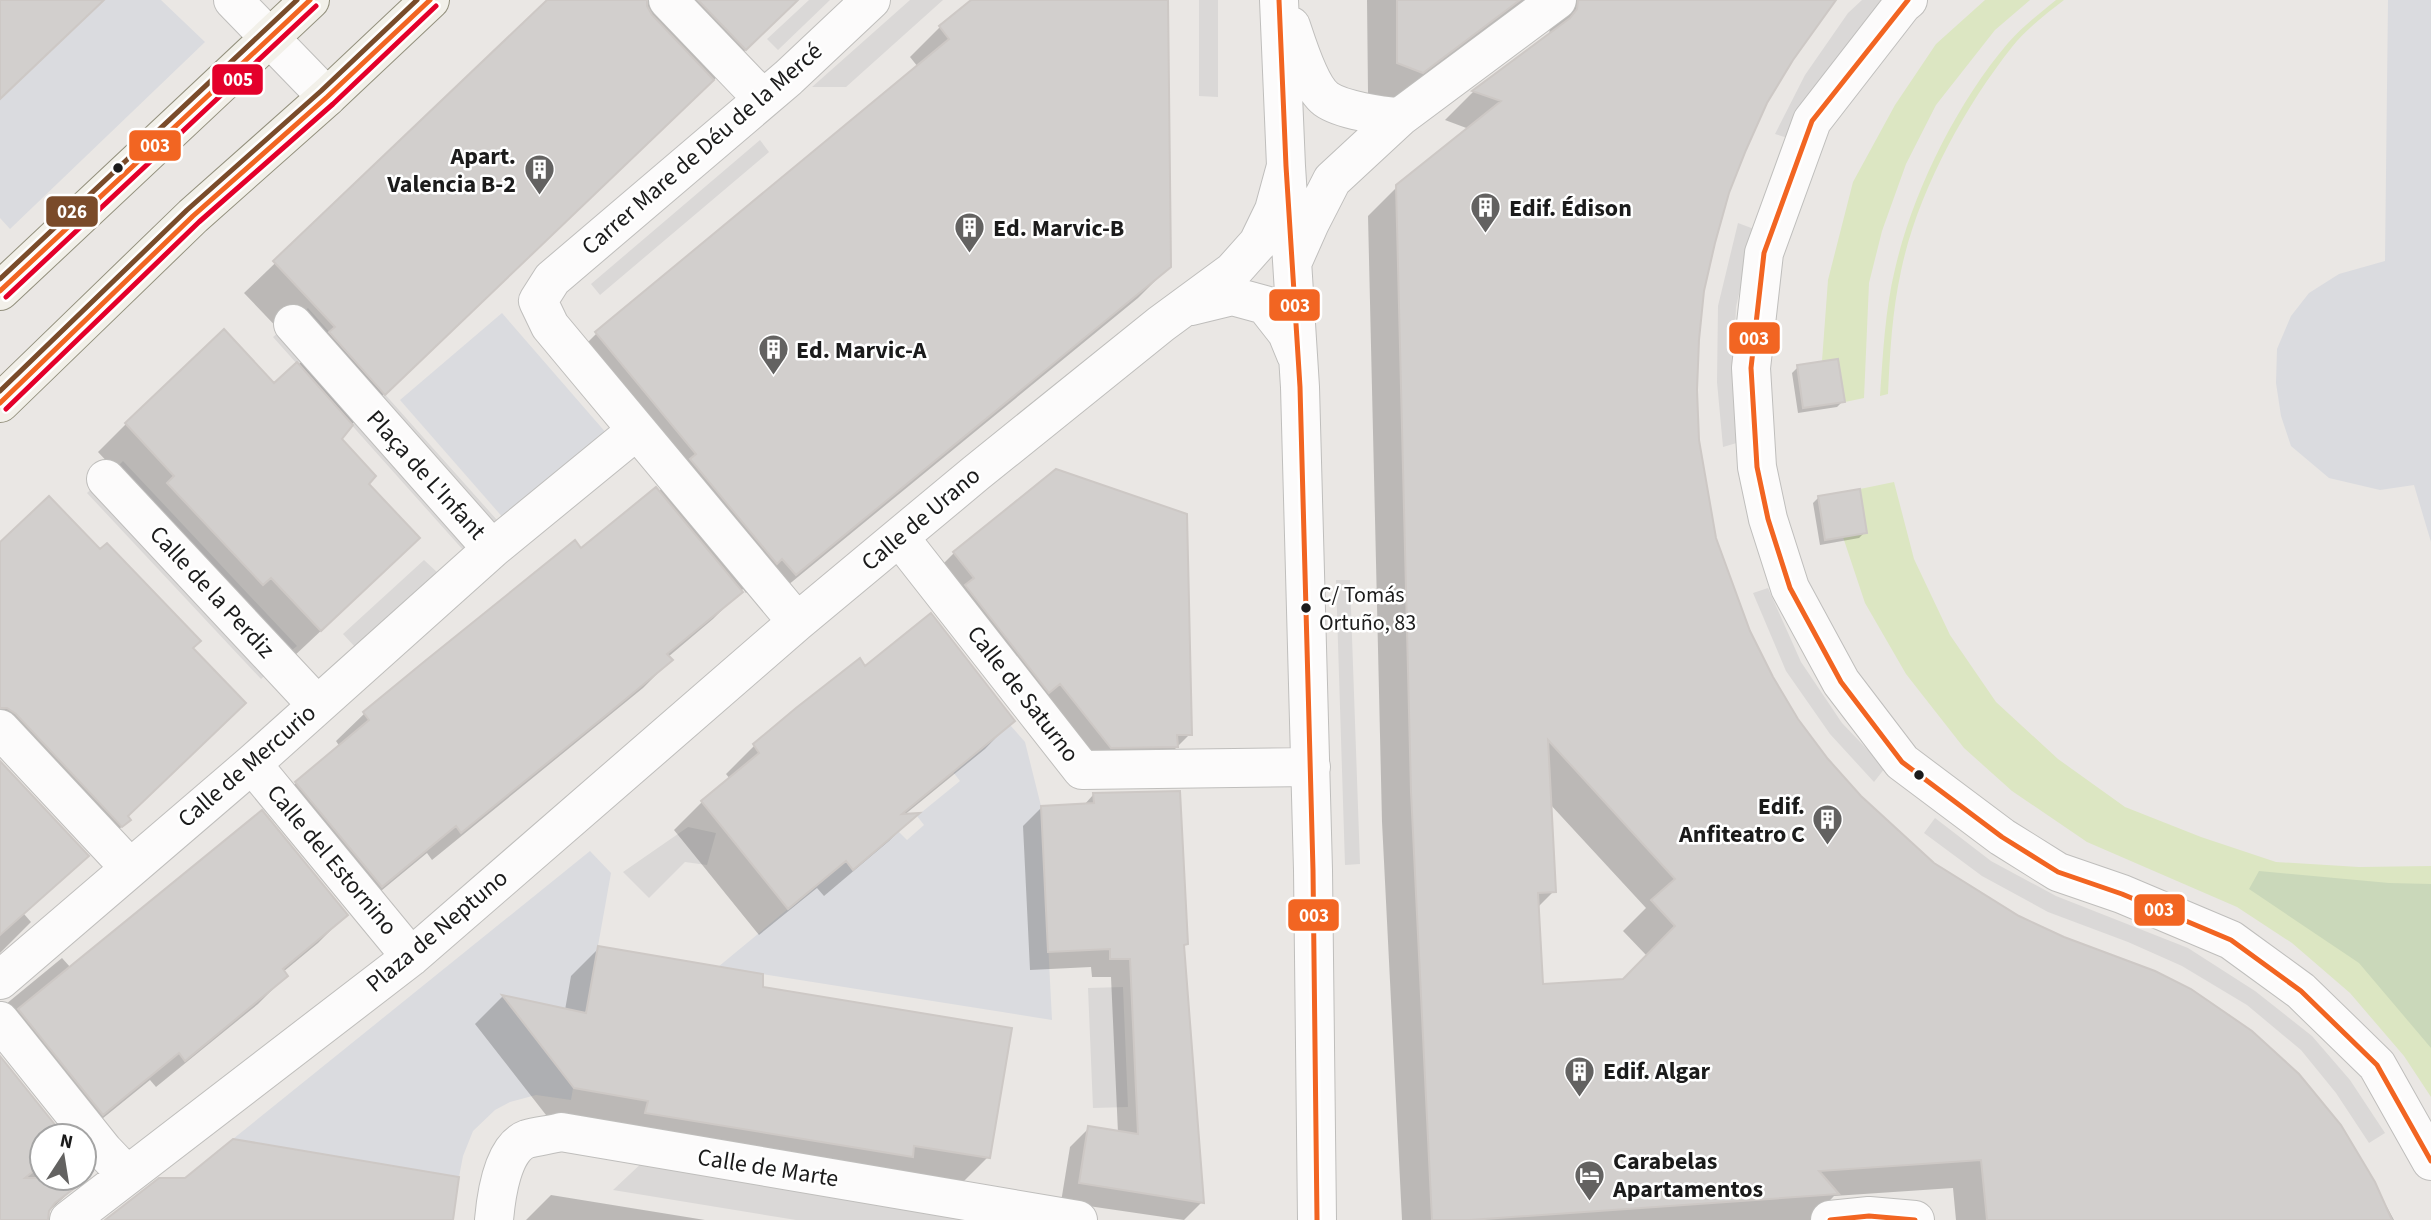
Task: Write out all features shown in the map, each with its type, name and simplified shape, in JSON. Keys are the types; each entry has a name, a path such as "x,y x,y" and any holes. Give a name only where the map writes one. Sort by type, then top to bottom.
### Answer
{"main road":[{"path":"0,292 310,0"},
{"path":"0,403 193,216 327,97 430,0"}],"street":[{"path":"233,0 327,97"},
{"path":"668,0 762,98"},
{"name":"Carrer Mare de Déu de la Mercé","path":"636,431 550,326 538,301 552,279 788,78 871,0"},
{"path":"1281,0 1309,75 1326,99 1371,115 1400,117"},
{"path":"1281,0 1286,166 1299,365 1311,767 1317,1050 1317,1220"},
{"path":"1292,264 1332,180 1400,117 1557,0"},
{"path":"1908,0 1812,121 1764,253 1751,368 1757,467 1768,519 1790,588 1841,682 1902,762 2002,837 2058,872 2122,894 2231,940 2301,991 2377,1065 2431,1161"},
{"name":"Calle de Urano","path":"665,736 976,473 1233,271 1258,243 1274,210 1286,166"},
{"path":"1182,309 1232,296 1265,305 1287,334 1299,365"},
{"name":"Plaça de L'Infant","path":"293,324 492,549 636,431"},
{"path":"636,431 797,622"},
{"name":"Calle de la Perdiz","path":"106,479 317,705"},
{"name":"Calle de Saturno","path":"900,537 1082,769 1311,767"},
{"name":"Calle de Mercurio","path":"5,966 130,868 252,764 492,549"},
{"path":"0,729 130,868"},
{"name":"Plaza de Neptuno","path":"69,1220 411,957 665,736"},
{"name":"Calle del Estornino","path":"252,764 411,957"},
{"path":"0,1021 104,1151 127,1174"},
{"name":"Calle de Marte","path":"495,1209 507,1159 524,1140 561,1132 1078,1220"},
{"path":"1830,1220 1869,1216 1915,1220"}],"green space":[{"path":"1985,0 2030,0 1995,30 1936,105 1906,164 1882,231 1869,283 1864,398 1845,402 1838,359 1822,361 1828,280 1853,182 1895,105 1936,44"},
{"path":"2056,0 2064,0 2036,22 2012,47 1976,97 1930,183 1908,242 1901,271 1893,317 1888,394 1880,396 1892,285 1903,239 1925,179 1955,120 1989,67 2019,31"},
{"path":"1894,482 1914,559 1950,635 1996,702 2058,759 2125,807 2201,837 2276,862 2359,867 2431,866 2431,1097 2404,1056 2350,993 2292,943 2237,907 2087,842 2012,791 1964,748 1906,674 1865,603 1843,537 1860,489"},
{"path":"2259,871 2389,883 2431,884 2431,1048 2359,963 2249,889"}],"shaded area":[{"path":"104,0 161,0 205,42 10,229 0,218 0,98"},
{"path":"809,0 830,0 778,50 767,39"},
{"path":"910,0 943,0 846,87 812,87"},
{"path":"1199,0 1218,0 1218,97 1199,96"},
{"path":"1862,0 1887,0 1791,139 1775,134 1805,75 1848,13"},
{"path":"2388,0 2431,0 2431,542 2414,485 2380,490 2329,478 2291,446 2281,416 2276,383 2277,349 2291,316 2309,293 2339,274 2385,261"},
{"path":"760,140 769,152 600,295 591,284"},
{"path":"1738,223 1754,229 1736,307 1733,380 1740,442 1723,447 1717,382 1718,306"},
{"path":"308,308 497,520 486,529 297,317"},
{"path":"502,313 607,434 505,520 400,400"},
{"path":"284,328 474,542 464,551 273,337"},
{"path":"123,461 297,646 286,655 113,471"},
{"path":"98,483 271,670 261,679 87,493"},
{"path":"424,560 438,573 356,648 343,634"},
{"path":"1336,580 1350,580 1360,864 1345,865"},
{"path":"1768,588 1801,662 1842,723 1885,768 1874,782 1830,734 1786,671 1753,593"},
{"path":"1010,725 1025,742 1041,806 1052,1020 718,967 846,861 898,831 907,840 924,825 917,816 960,781 953,772"},
{"path":"1935,818 1991,861 2056,896 2188,948 2255,991 2312,1036 2350,1080 2385,1133 2369,1143 2336,1093 2301,1050 2247,1005 2182,966 2048,912 1982,876 1924,833"},
{"path":"688,827 716,833 707,865 685,862 649,898 623,872"},
{"path":"590,851 611,873 586,1013 578,1011 574,1034 582,1035 571,1100 536,1095 510,1102 495,1110 473,1131 463,1156 459,1177 233,1139"},
{"path":"1123,987 1128,1107 1093,1108 1088,988"},
{"path":"646,1159 980,1220 796,1220 613,1190"}],"building":[{"path":"0,0 104,0 0,99"},
{"name":"Apart. Valencia B-2","path":"547,0 647,0 652,15 714,80 385,395 329,332 335,327 273,261"},
{"path":"698,0 798,0 746,50"},
{"path":"971,0 1168,0 1171,267 796,575 782,559 777,564 690,459 696,454 595,332 949,39 939,26"},
{"path":"1397,0 1520,0 1423,73 1397,63"},
{"path":"1578,0 1836,0 1793,60 1767,103 1729,193 1704,291 1697,390 1699,440 1716,538 1750,631 1798,719 1828,759 1861,796 1934,863 2019,916 2064,937 2155,971 2191,989 2252,1031 2299,1074 2341,1125 2375,1182 2392,1220 1987,1220 1981,1160 1819,1171 1839,1194 1470,1220 1432,1220 1411,792 1396,185 1501,101 1472,91 1570,18 1577,9","holes":["1548,740 1675,879 1651,900 1675,926 1623,979 1543,984 1538,893 1556,892"]},
{"path":"224,329 274,383 297,362 353,425 342,439 376,476 369,484 420,538 321,631 271,578 263,585 167,483 174,476 125,423"},
{"path":"1838,359 1845,402 1803,408 1797,365"},
{"path":"1056,469 1187,514 1192,735 1177,735 1178,747 1111,748 1060,684 1049,693 965,585 974,578 953,552"},
{"path":"656,487 743,592 667,654 673,660 610,712 461,833 456,826 382,887 295,782 369,720 363,712 425,661 575,540 581,548"},
{"path":"1860,489 1867,533 1825,540 1818,496"},
{"path":"49,496 100,549 107,543 201,641 193,648 246,703 128,816 131,820 122,827 16,714 7,708 0,708 0,542"},
{"path":"931,613 1015,721 902,814 920,813 853,870 846,861 788,909 701,801 759,753 753,744 796,708 860,658 865,666"},
{"path":"0,761 89,856 0,935"},
{"path":"1180,791 1188,944 1184,945 1204,1203 1079,1183 1088,1126 1138,1134 1130,959 1110,959 1110,949 1048,952 1041,806 1094,803 1093,793"},
{"path":"262,810 348,915 283,969 288,976 185,1061 179,1053 103,1115 18,1009"},
{"path":"598,946 763,974 763,987 1012,1028 990,1158 914,1146 913,1157 645,1113 648,1101 574,1088 502,995 586,1013"},
{"path":"0,1056 53,1122 28,1122 28,1176 25,1178 28,1178 28,1192 70,1192 55,1203 49,1211 48,1220 0,1220"},
{"path":"233,1139 459,1177 453,1220 105,1220 159,1178 185,1178"}],"transit line":[{"name":"026","path":"0,279 297,0"},
{"name":"003","path":"0,291 310,0"},
{"name":"026","path":"0,391 187,210 321,91 417,0"},
{"name":"003","path":"0,403 193,216 327,97 430,0"},
{"name":"003","path":"1279,0 1300,387 1313,870 1317,1220"},
{"name":"003","path":"1908,0 1812,121 1764,253 1751,368 1757,467 1768,519 1790,588 1841,682 1902,762 2002,837 2058,872 2122,894 2231,940 2301,991 2377,1065 2431,1161"},
{"name":"005","path":"6,297 316,6"},
{"name":"005","path":"6,409 199,222 333,104 436,6"},
{"name":"003","path":"1830,1220 1869,1216 1915,1220"}],"place":[{"name":"Apart. Valencia B-2","path":"539,197"},
{"name":"Edif. Édison","path":"1486,235"},
{"name":"Ed. Marvic-B","path":"970,255"},
{"name":"Ed. Marvic-A","path":"773,377"},
{"name":"C/ Tomás Ortuño, 83","path":"1306,608"},
{"name":"Edif. Anfiteatro C","path":"1828,847"},
{"name":"Edif. Algar","path":"1580,1098"},
{"name":"Carabelas Apartamentos","path":"1590,1202"}]}
